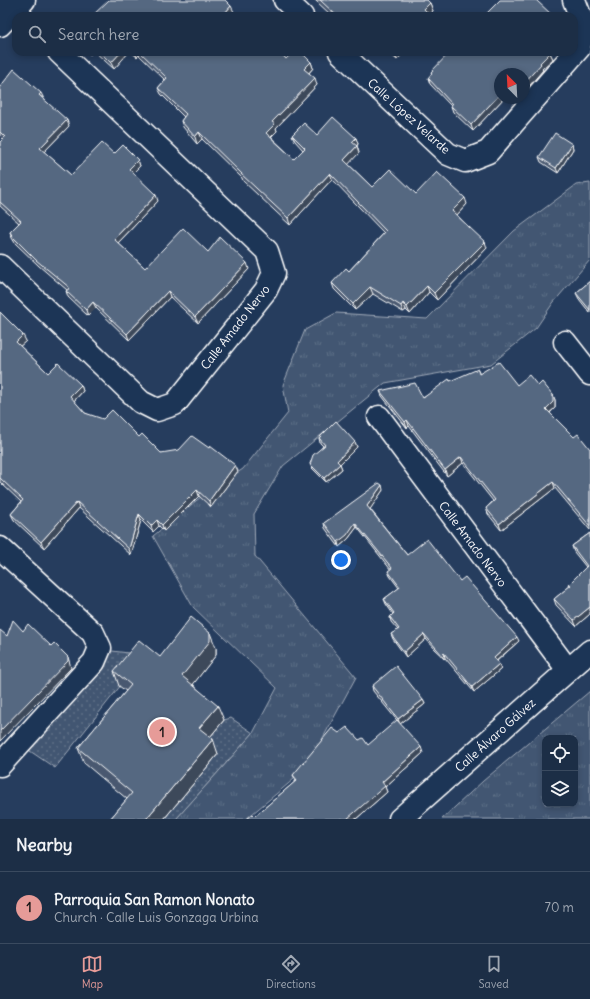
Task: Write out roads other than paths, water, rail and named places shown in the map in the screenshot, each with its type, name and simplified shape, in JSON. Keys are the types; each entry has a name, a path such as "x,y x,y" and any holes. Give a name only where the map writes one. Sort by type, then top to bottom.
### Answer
{"street":[{"path":"284,0 298,12"},
{"name":"Calle López Velarde","path":"574,0 584,26 578,49"},
{"name":"Calle Amado Nervo","path":"0,266 141,402 157,410 175,404 266,290 274,273 267,251 63,56"},
{"name":"Calle López Velarde","path":"344,56 448,154 465,161 488,152 572,56"},
{"path":"565,342 590,374"},
{"name":"Calle Amado Nervo","path":"378,417 568,670"},
{"path":"0,548 93,633 100,648 94,662 0,765"},
{"name":"Calle Álvaro Gálvez","path":"400,819 590,651"}],"place":[{"name":"Parroquia San Ramon Nonato","path":"162,732"}]}
